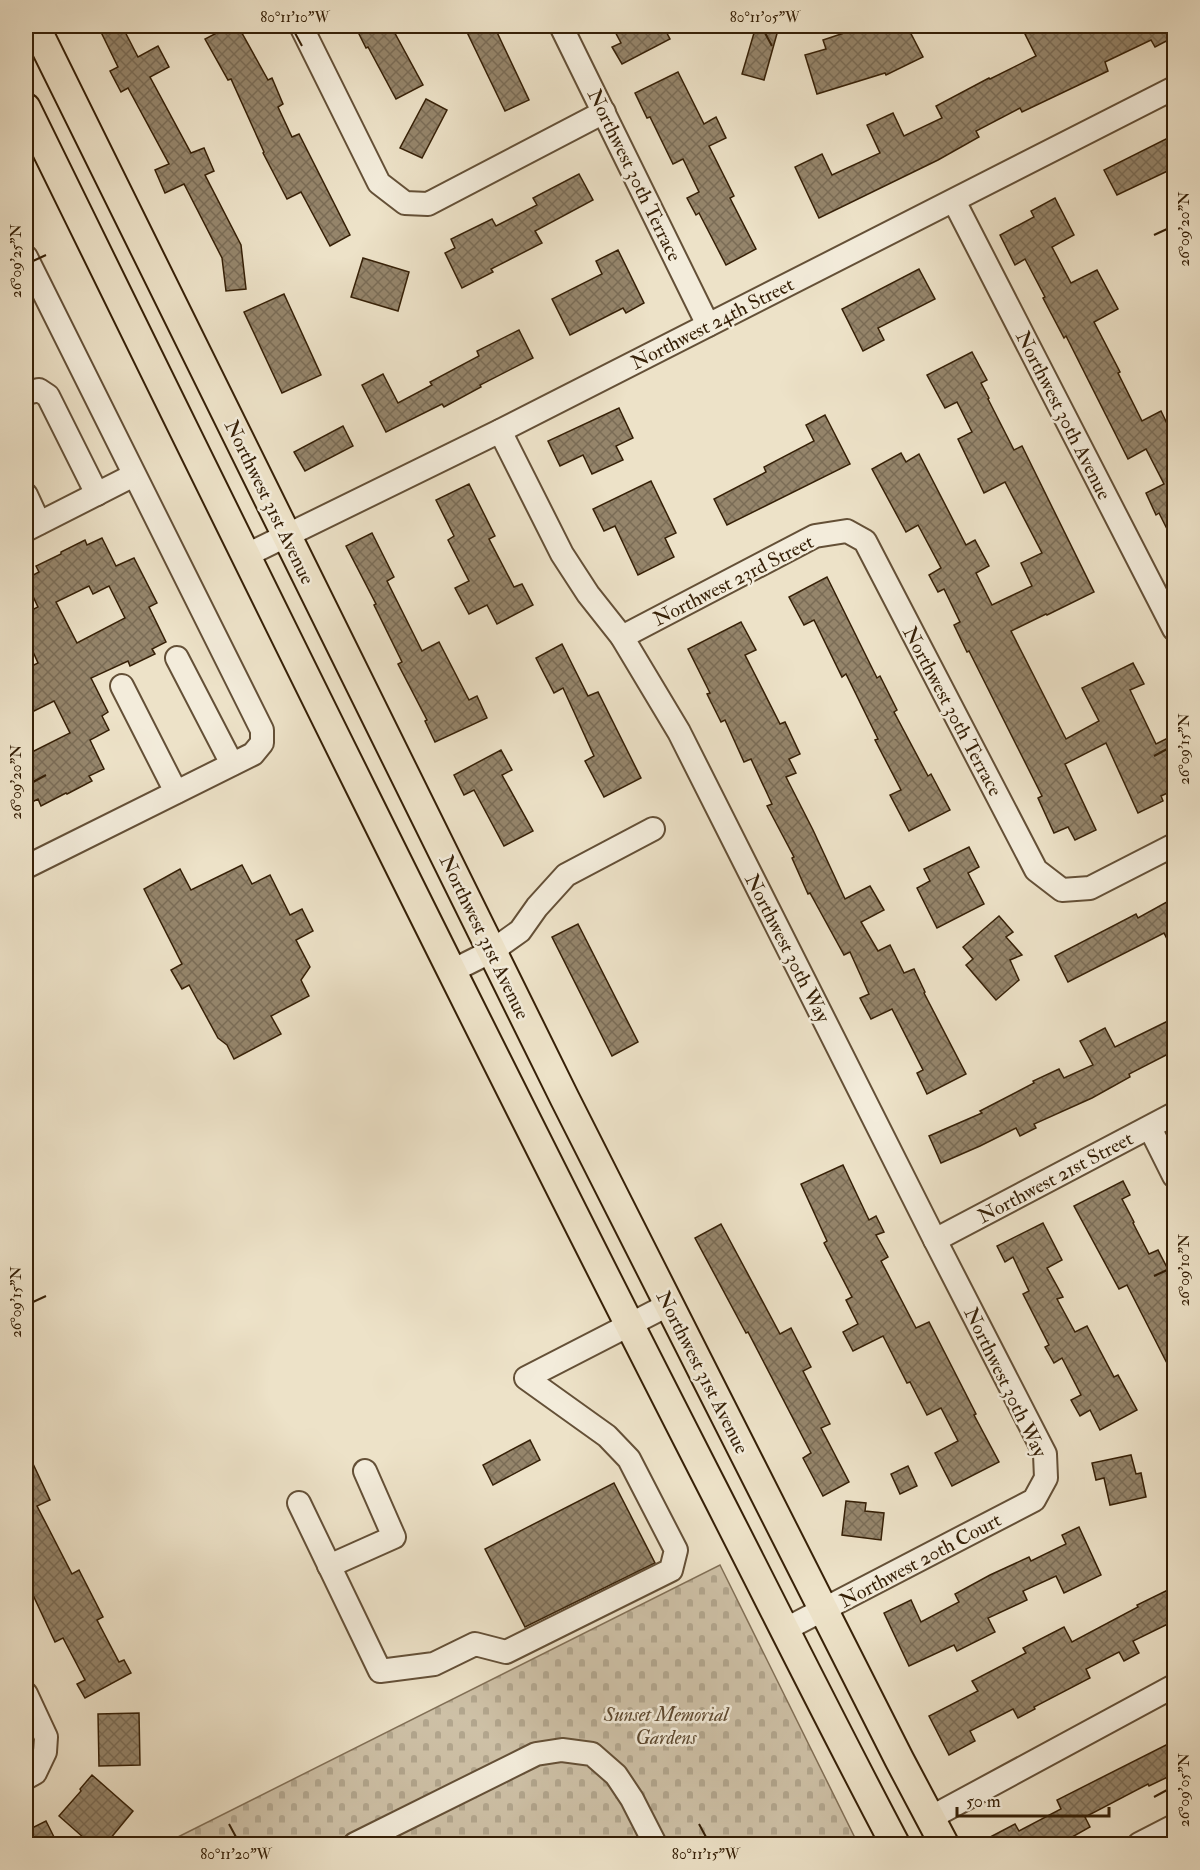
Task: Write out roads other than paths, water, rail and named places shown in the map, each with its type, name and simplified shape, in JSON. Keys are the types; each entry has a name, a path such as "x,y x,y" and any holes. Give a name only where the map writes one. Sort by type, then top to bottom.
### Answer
{"main road":[{"name":"Northwest 31st Avenue","path":"35,26 668,1305 944,1845"},
{"path":"26,108 628,1324 895,1845"}],"street":[{"path":"301,26 379,183 405,203 428,204 604,112"},
{"name":"Northwest 30th Terrace","path":"561,26 708,325"},
{"name":"Northwest 24th Street","path":"247,555 500,431 1174,88"},
{"name":"Northwest 30th Avenue","path":"954,201 1174,629"},
{"path":"26,257 262,730 262,743 253,754 26,867"},
{"path":"26,393 39,390 48,396 98,494"},
{"name":"Northwest 30th Way","path":"500,431 562,554 588,594 622,637 679,732 1045,1454 1046,1478"},
{"path":"26,495 32,527 134,475"},
{"name":"Northwest 30th Terrace","path":"847,531 865,542 1036,870 1062,890 1090,888 1174,845"},
{"name":"Northwest 23rd Street","path":"622,637 815,536 847,531"},
{"path":"177,658 232,764"},
{"path":"122,687 176,792"},
{"path":"452,971 492,951 520,932 537,907 566,875 654,829"},
{"name":"Northwest 21st Street","path":"935,1240 1174,1114"},
{"path":"1150,1128 1174,1176"},
{"path":"299,1503 380,1671 434,1664 475,1644 506,1652 671,1570 676,1550 629,1459 607,1436 526,1378 668,1305"},
{"path":"329,1566 394,1538 365,1471"},
{"name":"Northwest 20th Court","path":"784,1630 1034,1500 1046,1478"},
{"path":"930,1818 1174,1686"},
{"path":"26,1695 46,1737 45,1752 35,1773 26,1778"},
{"path":"355,1845 536,1754 562,1750 592,1754 616,1775 632,1798 655,1845"},
{"path":"1139,1845 1174,1826"}],"park label":[{"name":"Sunset Memorial Gardens","path":"666,1726"}]}
